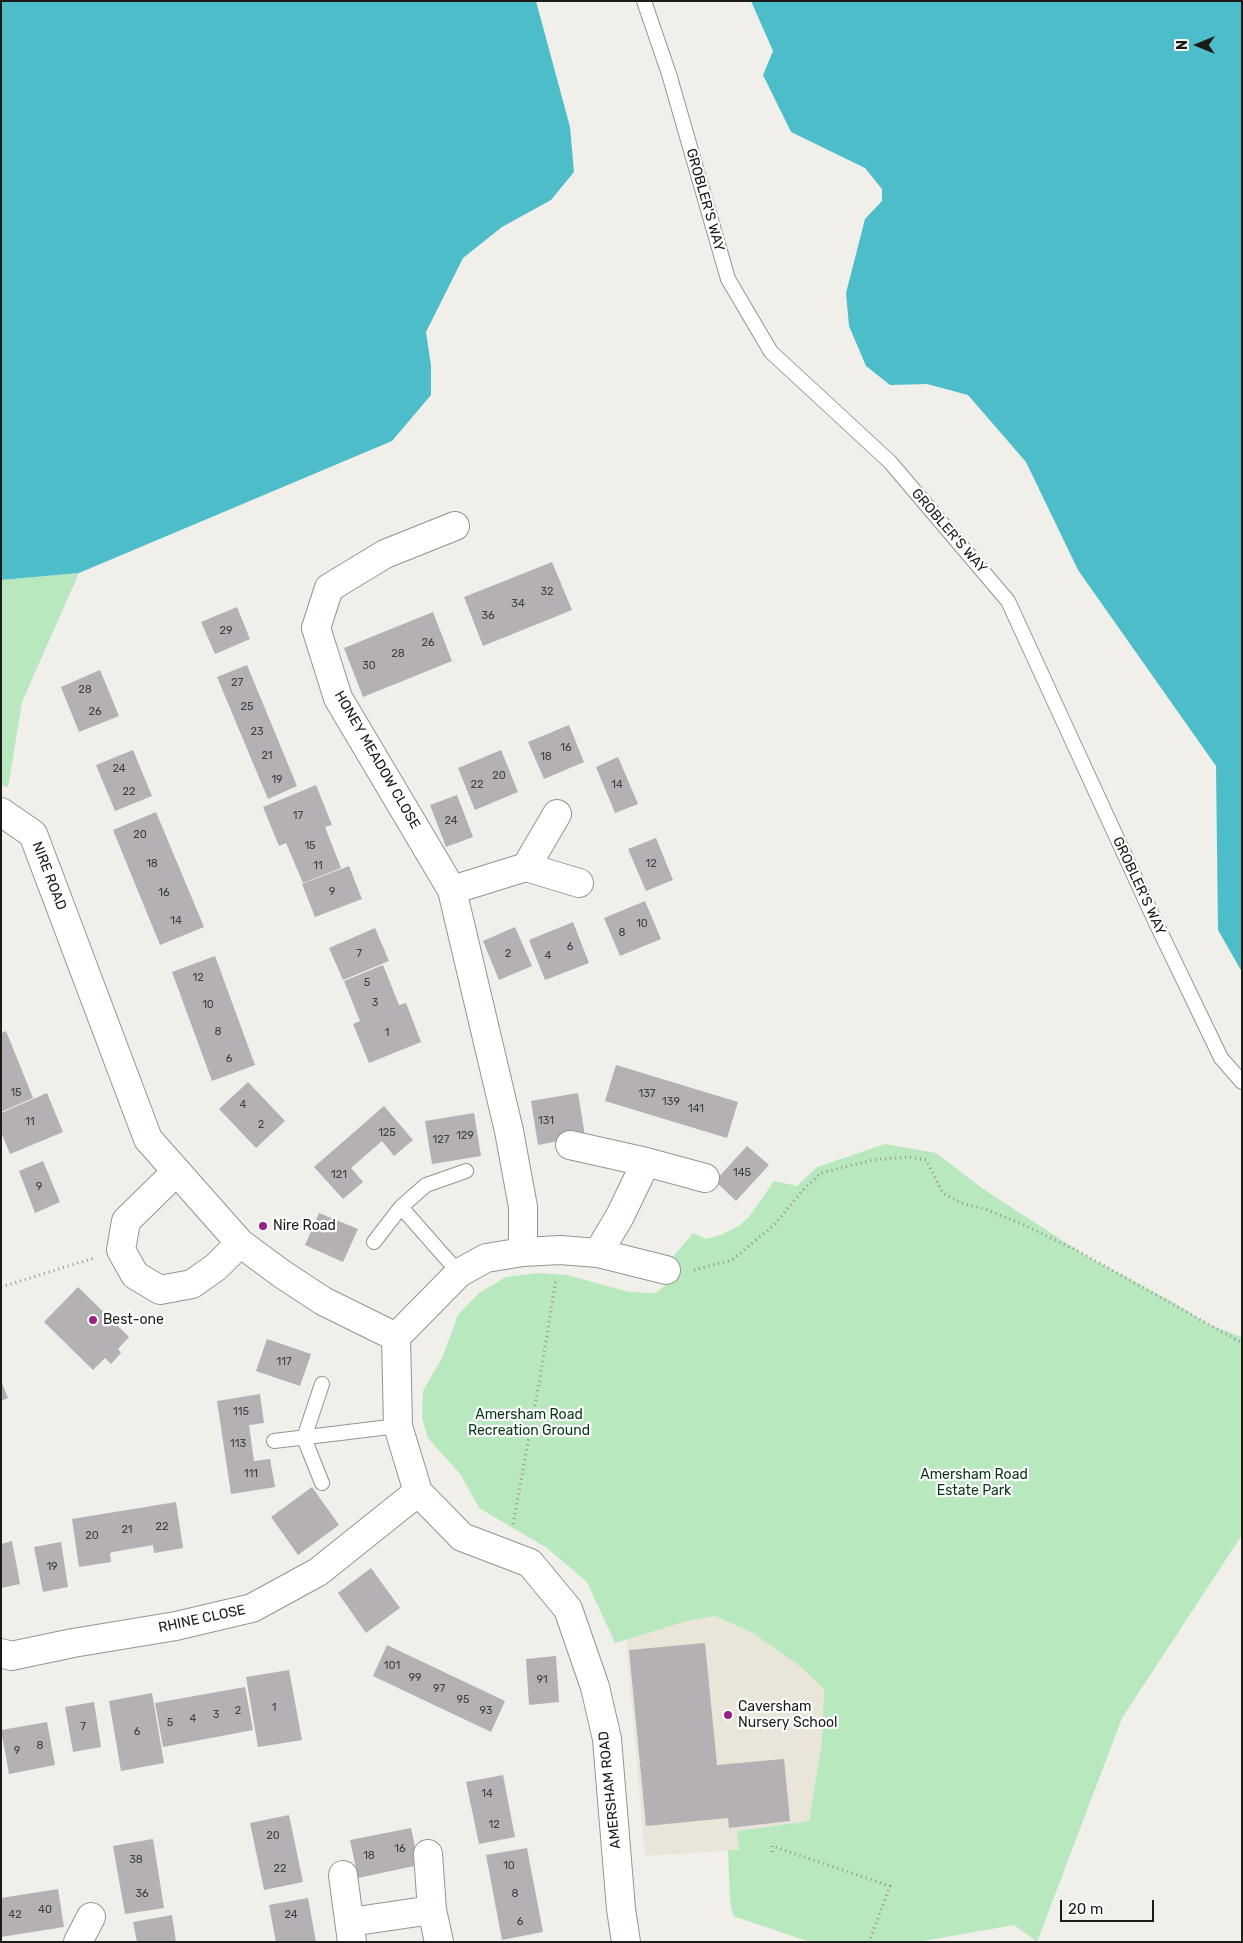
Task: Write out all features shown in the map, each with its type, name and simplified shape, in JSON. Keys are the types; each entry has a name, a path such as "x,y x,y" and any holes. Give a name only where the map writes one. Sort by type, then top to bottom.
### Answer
{"street":[{"name":"HONEY MEADOW CLOSE","path":"456,526 385,554 329,588 316,628 338,698 452,890 509,1131 522,1207 523,1252"},
{"name":"NIRE ROAD","path":"1,812 33,834 148,1139 240,1243 282,1274 324,1300 396,1337"},
{"path":"526,867 556,814"},
{"path":"452,890 526,867 578,883"},
{"path":"570,1146 646,1162 705,1178"},
{"path":"598,1253 620,1216 646,1162"},
{"path":"176,1172 126,1221 121,1250 135,1275 160,1290 192,1284 216,1267 240,1243"},
{"path":"396,1337 459,1273 486,1258 523,1252 560,1250 598,1253 666,1270"},
{"name":"AMERSHAM ROAD","path":"396,1337 398,1426 418,1492 462,1537 530,1563 568,1609 595,1686 607,1739 621,1909 626,1942"},
{"name":"RHINE CLOSE","path":"4,1659 73,1643 176,1626 252,1608 318,1572 418,1492"},
{"path":"428,1854 432,1910 439,1942"},
{"path":"343,1875 351,1932 432,1910"},
{"path":"78,1942 92,1916"}],"lane":[{"name":"GROBLER'S WAY","path":"644,1 669,74 728,279 771,352 890,462 1008,600 1156,923 1221,1058 1242,1082"},
{"path":"374,1242 401,1207 426,1185 466,1171"},
{"path":"401,1207 459,1273"},
{"path":"322,1384 304,1438 322,1483"},
{"path":"274,1441 398,1426"}],"path":[{"path":"666,1270 698,1270 732,1260 774,1225 804,1189 821,1173 872,1160 908,1157 926,1160 943,1193 961,1203 985,1209 1024,1225 1078,1251 1242,1344"},
{"path":"1,1287 121,1250"},
{"path":"507,1554 525,1468 560,1250"},
{"path":"772,1852 772,1846 890,1886 869,1942"}],"shaded area":[{"name":"Caversham Nursery School","path":"715,1616 753,1633 801,1667 824,1689 822,1740 809,1821 737,1831 739,1850 645,1856 626,1638 687,1621"}],"green space":[{"path":"79,573 22,702 8,787 1,785 1,580"},
{"name":"Amersham Road Estate Park","path":"885,1144 936,1153 983,1189 1088,1257 1171,1301 1210,1325 1242,1337 1242,1535 1122,1718 1037,1942 1014,1925 917,1942 810,1942 733,1916 730,1900 728,1850 739,1850 737,1831 809,1821 822,1740 824,1689 801,1667 753,1633 715,1616 687,1621 615,1643 587,1582 547,1548 479,1508 461,1475 428,1438 422,1418 423,1391 442,1358 458,1315 479,1293 506,1277 538,1273 567,1275 629,1292 656,1293 668,1283 666,1265 693,1233 706,1239 721,1235 739,1226 749,1217 774,1181 797,1186 817,1167"}],"water":[{"path":"1,1 536,1 570,127 574,172 551,200 502,227 463,258 426,332 431,366 431,395 392,441 79,573 1,580"},
{"path":"751,1 1242,1 1242,972 1218,930 1216,766 1078,570 1026,462 968,395 927,384 890,385 866,366 849,326 846,293 865,219 882,201 882,189 865,168 791,132 763,75 773,51"}],"building":[{"path":"552,562 572,610 483,646 464,597"},
{"path":"237,607 250,639 215,654 201,622"},
{"path":"433,612 452,661 363,697 344,648"},
{"path":"247,665 297,786 268,799 217,677"},
{"path":"100,670 119,716 79,732 61,687"},
{"path":"569,725 584,762 544,779 528,742"},
{"path":"133,750 152,796 115,811 96,765"},
{"path":"501,750 518,792 475,810 458,768"},
{"path":"618,757 638,804 615,813 596,767"},
{"path":"316,785 332,825 325,827 341,868 303,883 286,843 279,846 263,807"},
{"path":"457,795 473,837 446,847 430,805"},
{"path":"156,812 204,927 160,945 113,830"},
{"path":"656,838 673,880 646,891 628,849"},
{"path":"349,866 362,899 315,917 302,884"},
{"path":"645,901 661,939 620,956 604,918"},
{"path":"573,922 589,963 545,980 529,940"},
{"path":"515,927 532,966 499,980 483,941"},
{"path":"375,928 389,961 343,980 329,948"},
{"path":"215,956 255,1065 212,1081 172,972"},
{"path":"383,965 399,1005 406,1003 421,1042 369,1063 353,1024 360,1021 344,981"},
{"path":"6,1031 33,1098 1,1112 1,1033"},
{"path":"616,1065 738,1102 727,1138 605,1101"},
{"path":"248,1082 285,1121 256,1148 219,1109"},
{"path":"47,1093 63,1132 10,1154 1,1132 1,1113"},
{"path":"578,1093 585,1136 538,1145 531,1101"},
{"path":"384,1106 413,1140 394,1156 382,1141 351,1168 363,1182 343,1199 314,1167"},
{"path":"474,1113 481,1156 432,1164 425,1121"},
{"path":"747,1146 769,1165 736,1201 715,1181"},
{"path":"43,1161 60,1202 35,1213 19,1171"},
{"path":"319,1213 358,1229 343,1262 305,1245"},
{"path":"78,1287 129,1337 118,1349 121,1353 111,1364 105,1358 93,1370 44,1322"},
{"path":"267,1339 311,1354 300,1386 256,1371"},
{"path":"1,1381 8,1398 1,1401"},
{"path":"260,1394 264,1423 249,1425 254,1461 270,1459 275,1487 231,1494 217,1401"},
{"path":"312,1487 339,1525 298,1555 271,1517"},
{"path":"176,1502 183,1548 154,1553 153,1545 113,1552 110,1553 111,1562 79,1567 72,1519"},
{"path":"12,1541 20,1584 1,1588 1,1544"},
{"path":"61,1542 68,1587 43,1592 34,1547"},
{"path":"371,1568 400,1608 366,1633 338,1593"},
{"path":"705,1643 717,1765 784,1759 790,1821 729,1828 728,1818 646,1826 629,1650"},
{"path":"387,1645 505,1701 491,1732 373,1676"},
{"path":"556,1656 559,1702 529,1705 526,1659"},
{"path":"289,1670 302,1740 258,1747 246,1677"},
{"path":"245,1687 253,1730 163,1747 155,1703"},
{"path":"152,1693 164,1763 121,1771 109,1701"},
{"path":"94,1702 101,1747 73,1752 65,1707"},
{"path":"47,1722 55,1765 9,1774 1,1730"},
{"path":"503,1775 515,1837 479,1844 466,1782"},
{"path":"289,1815 303,1882 264,1890 250,1823"},
{"path":"411,1828 419,1865 358,1878 350,1840"},
{"path":"153,1839 164,1908 125,1914 113,1846"},
{"path":"527,1848 543,1932 502,1940 486,1855"},
{"path":"58,1889 64,1927 1,1937 1,1898"},
{"path":"308,1898 316,1942 276,1942 269,1905"},
{"path":"172,1915 176,1942 137,1942 133,1922"}],"place":[{"name":"Nire Road","path":"263,1226"},
{"name":"Best-one","path":"93,1320"},
{"name":"Caversham Nursery School","path":"728,1715"}],"park label":[{"name":"Amersham Road Recreation Ground","path":"529,1424"}]}
